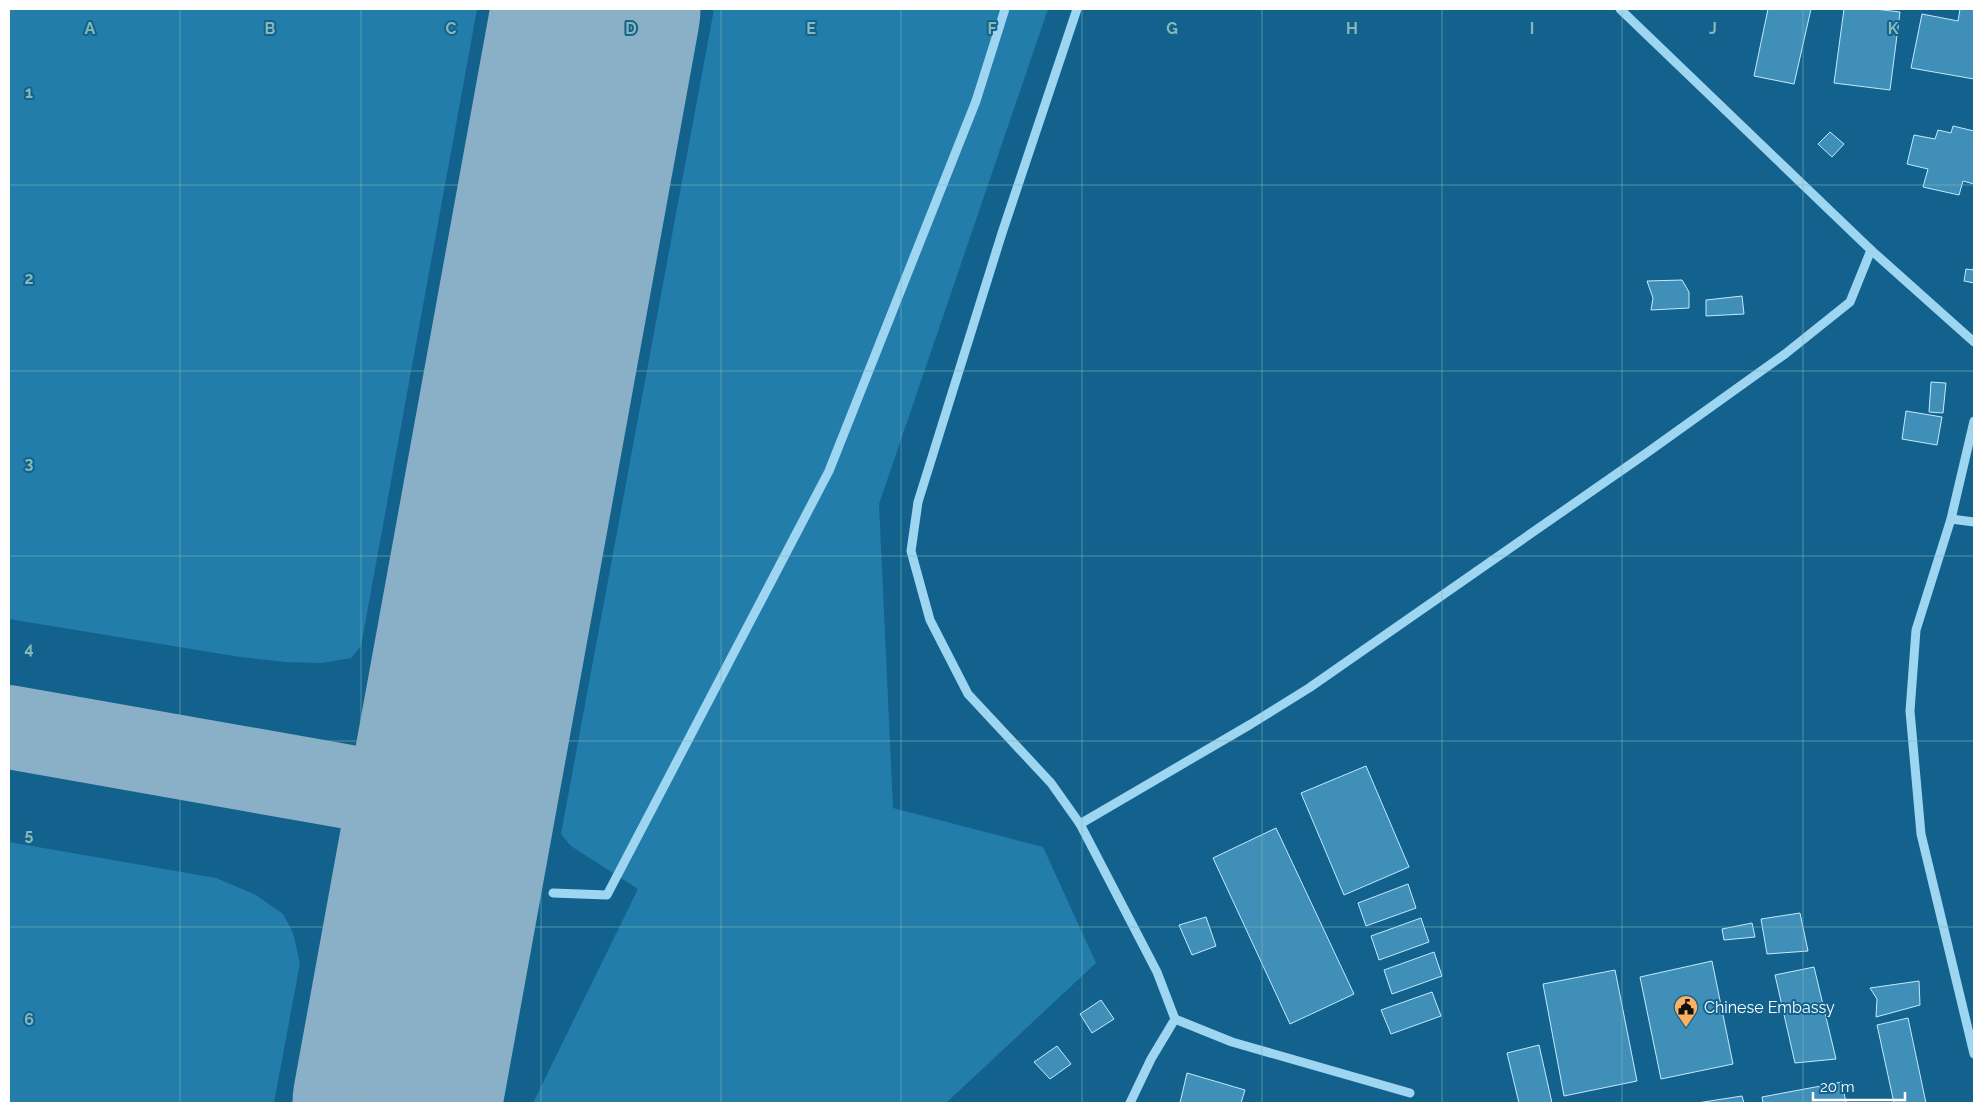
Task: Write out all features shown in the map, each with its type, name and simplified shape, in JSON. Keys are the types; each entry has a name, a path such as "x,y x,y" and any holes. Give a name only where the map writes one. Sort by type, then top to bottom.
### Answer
{"street":[{"path":"553,893 607,895 829,471 976,101 1005,9"},
{"path":"1077,9 999,242 918,502 912,551 930,620 968,694 1050,783 1080,824 1157,972 1175,1019 1232,1042 1410,1093"},
{"path":"1620,9 1871,250 1974,342"},
{"path":"1080,824 1310,688 1785,354 1850,302 1871,250"},
{"path":"1974,421 1951,519 1916,630 1910,711 1921,834 1974,1054"},
{"path":"1951,519 1974,522"},
{"path":"1130,1103 1151,1060 1175,1019"}],"shaded area":[{"path":"9,9 477,9 361,646 351,658 321,663 285,662 240,657 9,619"},
{"path":"714,9 1048,9 879,504 893,808 1043,847 1096,963 946,1103 533,1103 638,889 571,846 561,834"},
{"path":"9,842 216,878 256,895 283,914 293,933 300,963 274,1103 9,1103"}],"building":[{"path":"1768,9 1811,9 1794,84 1754,76"},
{"path":"1844,9 1875,9 1900,12 1890,90 1834,83"},
{"path":"1960,9 1974,9 1974,79 1911,68 1922,14 1958,21"},
{"path":"1953,126 1974,131 1974,184 1963,181 1959,195 1923,187 1928,169 1907,164 1914,135 1935,139 1938,130 1951,133"},
{"path":"1830,132 1844,144 1832,157 1818,144"},
{"path":"1974,263 1974,283 1964,281 1966,269 1973,270"},
{"path":"1682,280 1689,292 1689,308 1651,310 1653,298 1647,281"},
{"path":"1742,296 1744,314 1706,316 1706,300"},
{"path":"1931,382 1946,383 1943,413 1929,412"},
{"path":"1906,411 1942,417 1937,445 1902,439"},
{"path":"1366,766 1409,867 1344,895 1301,793"},
{"path":"1276,828 1354,994 1290,1024 1213,858"},
{"path":"1408,884 1416,908 1366,926 1358,903"},
{"path":"1800,913 1808,951 1767,954 1761,919"},
{"path":"1206,917 1216,946 1192,955 1179,925"},
{"path":"1421,918 1429,942 1379,960 1371,936"},
{"path":"1752,923 1755,937 1724,940 1722,929"},
{"path":"1434,952 1442,976 1392,994 1384,970"},
{"path":"1712,961 1733,1064 1661,1079 1640,977"},
{"path":"1814,967 1836,1059 1795,1063 1775,975"},
{"path":"1615,970 1637,1081 1564,1096 1543,984"},
{"path":"1919,981 1920,1005 1876,1017 1877,999 1870,988"},
{"path":"1432,992 1441,1016 1391,1034 1381,1010"},
{"path":"1101,1000 1114,1019 1092,1033 1080,1014"},
{"path":"1908,1018 1926,1103 1894,1103 1877,1025"},
{"path":"1539,1045 1552,1103 1519,1103 1507,1053"},
{"path":"1057,1046 1071,1064 1050,1079 1034,1062"},
{"path":"1187,1073 1245,1090 1241,1103 1180,1103"},
{"path":"1842,1082 1846,1103 1763,1103 1762,1097"},
{"path":"1742,1096 1744,1103 1697,1103"}],"taxiway":[{"path":"9,727 451,805"}],"runway":[{"path":"397,1103 596,9"}],"place":[{"name":"Chinese Embassy","path":"1686,1028"}]}
